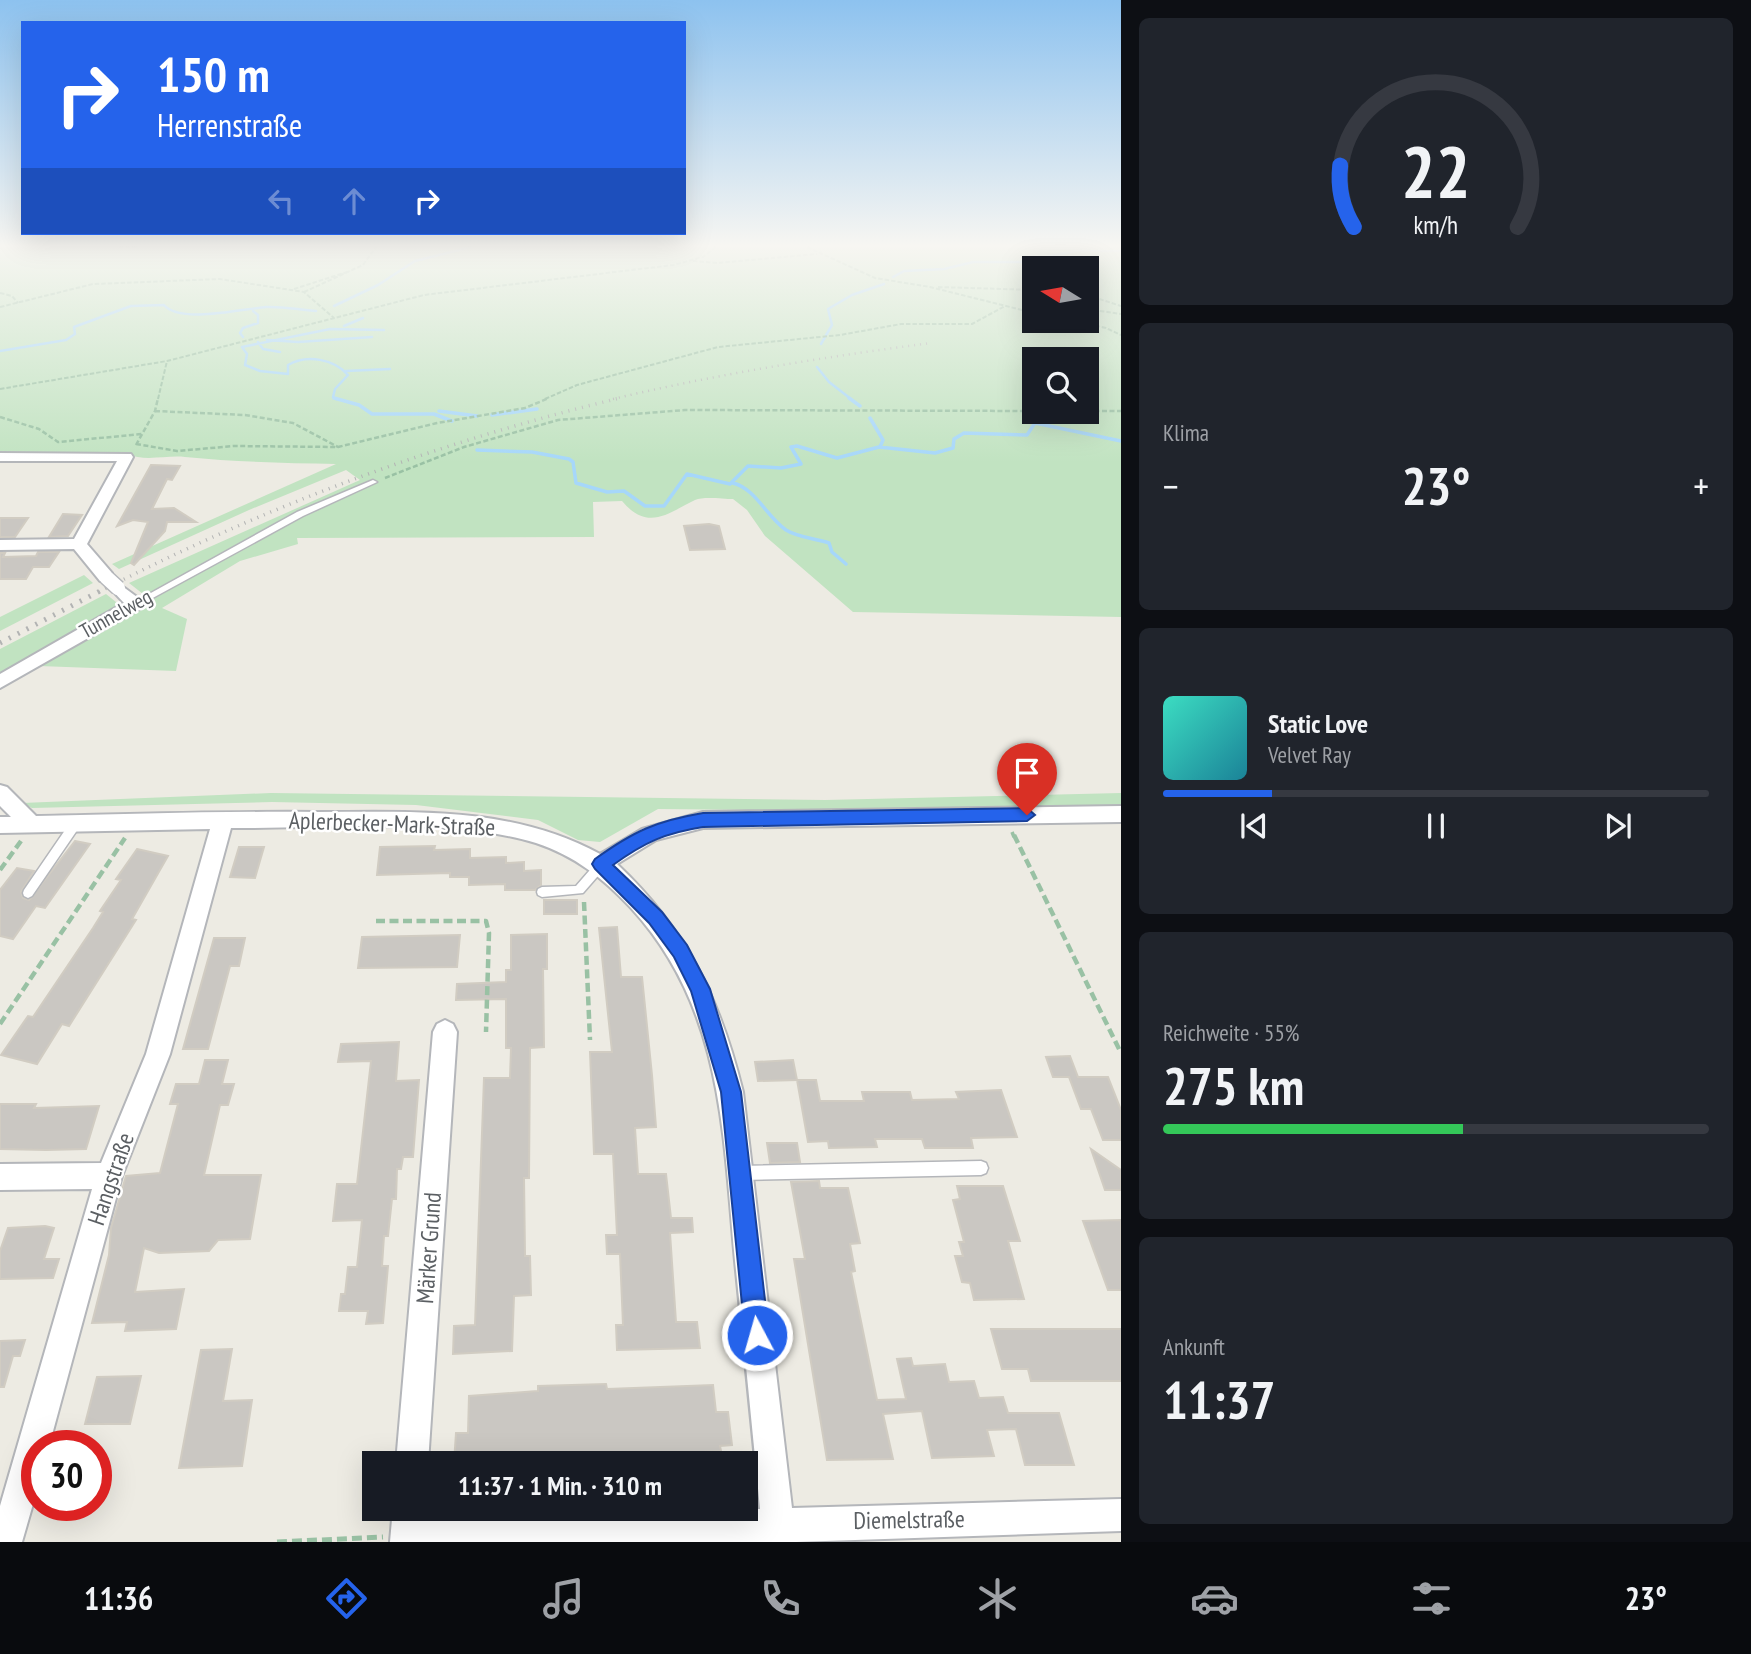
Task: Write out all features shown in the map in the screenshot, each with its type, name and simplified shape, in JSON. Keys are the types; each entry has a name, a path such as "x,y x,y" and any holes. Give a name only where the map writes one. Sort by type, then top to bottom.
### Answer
{"street":[{"path":"0,457 126,457 79,544"},
{"path":"0,545 79,544"},
{"path":"79,544 89,560 135,604"},
{"name":"Tunnelweg","path":"0,682 135,604"},
{"path":"0,793 32,825"},
{"path":"601,864 632,842 664,826 703,820 1121,814"},
{"name":"Aplerbecker-Mark-Straße","path":"0,825 223,819 477,823 542,836 601,864 656,917 680,951 700,989 731,1092 779,1533"},
{"name":"Hangstraße","path":"6,1542 109,1176 158,1054 223,819"},
{"name":"Märker Grund","path":"413,1451 445,1032"},
{"path":"0,1177 109,1176"},
{"name":"Diemelstraße","path":"407,1529 779,1533 1121,1514"}],"lane":[{"name":"Tunnelweg","path":"135,604 300,514 373,482"},
{"path":"28,893 76,823"},
{"path":"542,892 579,890 601,864"},
{"path":"740,1173 981,1168"}],"path":[{"path":"0,389 167,361 330,319"},
{"path":"136,444 177,451 234,446 338,447 437,423 524,408 577,385 718,346 840,335 901,324 957,326 972,324 981,319"},
{"path":"1099,326 1121,335"},
{"path":"126,457 155,411 167,361"},
{"path":"373,482 464,447 558,420 685,410 1022,411"},
{"path":"155,411 246,415 293,423 338,447"},
{"path":"1099,411 1121,411"},
{"path":"0,417 39,429 58,442 142,434"},
{"path":"1004,815 1121,1053"},
{"path":"0,1024 135,821"},
{"path":"0,870 32,825"},
{"path":"579,890 584,904 590,1040"},
{"path":"376,921 486,921 489,933 486,1032"},
{"path":"277,1542 407,1529"}],"green space":[{"path":"0,319 1022,319 1022,333 1099,333 1099,319 1121,319 1121,617 853,612 765,536 747,510 733,499 699,499 667,514 649,518 631,510 622,501 593,502 594,537 297,538 298,544 240,561 162,608 187,619 176,671 39,666 53,644 0,673 0,649 106,594 131,614 152,601 129,583 360,480 346,470 249,510 119,569 112,564 336,464 134,456 0,455"},
{"path":"84,575 93,583 0,631 0,617"},
{"path":"271,793 825,800 1121,793 1121,824 1015,824 997,807 868,811 658,809 600,842 578,840 538,820 416,805 272,802 32,808 22,803"}],"building":[{"path":"151,465 180,466 172,480 167,479 152,509 174,508 196,522 167,522 165,531 134,565 131,563 148,522 133,520 117,526"},
{"path":"63,514 82,515 68,536 49,537"},
{"path":"0,518 28,518 15,537 0,537"},
{"path":"684,526 719,526 725,549 690,550"},
{"path":"38,552 59,552 49,567 33,567 26,579 0,579 0,553 5,553 3,557 36,556"},
{"path":"75,841 90,844 45,908 36,906 13,939 0,936 0,890 17,868 34,871 21,892 23,898 29,900"},
{"path":"435,846 434,850 470,849 470,858 506,857 506,863 524,862 524,871 541,870 541,885 535,890 505,890 505,884 469,885 469,877 450,877 450,873 377,875 380,847"},
{"path":"239,847 264,847 255,878 230,877"},
{"path":"137,849 168,856 132,919 136,920 69,1026 62,1024 37,1064 1,1055 28,1016 33,1017 93,928 103,912 100,911 121,880 116,879"},
{"path":"544,900 577,900 577,914 544,914"},
{"path":"617,927 621,977 642,977 652,1075 656,1127 635,1128 638,1174 666,1174 671,1218 692,1218 693,1232 670,1233 676,1322 697,1322 700,1348 617,1350 616,1325 623,1325 620,1254 607,1254 606,1235 617,1235 613,1154 594,1154 590,1052 612,1052 599,928"},
{"path":"547,934 547,969 543,969 544,1047 530,1048 529,1178 524,1178 525,1256 530,1256 531,1295 514,1296 512,1351 453,1354 454,1326 475,1325 484,1078 510,1078 511,1048 506,1048 506,999 456,1000 457,984 506,982 506,970 511,970 511,935"},
{"path":"460,935 457,967 358,968 362,937"},
{"path":"214,938 245,938 239,966 230,966 208,1049 183,1049"},
{"path":"399,1042 396,1081 419,1080 413,1157 403,1157 401,1169 397,1169 396,1199 392,1199 388,1236 384,1236 382,1266 388,1266 383,1323 366,1324 368,1311 339,1311 341,1294 345,1294 348,1267 357,1267 362,1220 333,1221 337,1184 357,1184 371,1061 338,1062 341,1044"},
{"path":"1070,1056 1078,1077 1108,1077 1121,1110 1121,1140 1103,1140 1091,1109 1081,1109 1069,1077 1053,1077 1046,1057"},
{"path":"205,1060 228,1060 222,1084 234,1084 228,1105 220,1105 204,1175 261,1175 250,1239 218,1240 209,1251 159,1253 144,1248 135,1292 184,1289 176,1329 125,1331 127,1322 92,1323 109,1255 111,1228 126,1176 160,1173 178,1104 170,1104 176,1084 199,1084"},
{"path":"793,1060 797,1080 758,1081 755,1062"},
{"path":"797,1080 816,1080 820,1101 864,1101 862,1092 910,1092 912,1100 959,1099 956,1092 1001,1090 1017,1137 971,1138 973,1148 925,1148 922,1139 875,1139 877,1147 829,1148 828,1141 808,1142"},
{"path":"0,1104 36,1104 34,1108 99,1106 86,1149 46,1150 0,1149"},
{"path":"767,1143 797,1143 800,1162 770,1163"},
{"path":"1091,1149 1121,1170 1121,1190 1105,1190"},
{"path":"819,1181 820,1188 848,1188 860,1243 850,1244 855,1271 851,1272 877,1400 906,1399 897,1359 911,1358 913,1366 945,1364 949,1382 974,1381 979,1398 1003,1397 1008,1413 1059,1413 1074,1465 1025,1465 1016,1429 987,1430 994,1456 932,1458 922,1411 883,1414 893,1459 827,1460 794,1259 805,1259 791,1182"},
{"path":"957,1186 1003,1186 1020,1241 1008,1241 1024,1299 974,1300 970,1283 962,1282 955,1256 963,1256 959,1242 964,1242 953,1200 960,1199"},
{"path":"1121,1220 1121,1290 1108,1290 1083,1221"},
{"path":"8,1228 54,1228 44,1259 59,1259 53,1278 0,1279 0,1251"},
{"path":"991,1329 1121,1329 1121,1381 1031,1381 1028,1369 1002,1369"},
{"path":"25,1340 20,1356 13,1356 4,1387 0,1387 0,1341"},
{"path":"232,1349 223,1401 252,1400 242,1466 179,1468 201,1350"},
{"path":"141,1376 130,1424 85,1424 97,1377"},
{"path":"606,1384 607,1389 713,1385 716,1412 728,1412 732,1445 720,1446 721,1451 455,1451 456,1433 468,1433 469,1396 538,1391 538,1386"}],"waterway":[{"path":"0,351 66,340 75,334 74,327 96,319"},
{"path":"243,337 240,333 243,328 258,323 258,319"},
{"path":"344,326 361,319"},
{"path":"821,344 832,325 830,319"},
{"path":"274,340 330,329 384,330"},
{"path":"274,340 298,342 372,337"},
{"path":"267,340 274,340"},
{"path":"259,344 274,340"},
{"path":"259,344 263,349 280,352"},
{"path":"259,344 242,347 247,354 245,365 260,371 288,374 288,365 312,359 328,362 342,370 348,375 335,389 335,398"},
{"path":"817,367 829,382 851,399"},
{"path":"346,371 390,369"},
{"path":"335,398 359,405 372,414 434,414 452,421"},
{"path":"849,398 860,406"},
{"path":"492,415 537,409"},
{"path":"439,411 477,416"},
{"path":"870,418 883,440 880,447"},
{"path":"477,450 532,452 569,459 573,462 576,483 607,492 624,491 645,506 664,506 687,474 730,484 748,466 781,468 801,464 791,447 797,446 837,458 879,447 935,453 953,448 954,439 964,433 1027,435 1035,423 1121,441"},
{"path":"733,483 755,497 786,530 829,543 832,552 846,564"}],"railway":[{"path":"613,399 771,367 931,343"},
{"path":"99,592 224,532 354,479 486,434 620,398"},
{"path":"0,643 102,590"}],"route":[{"path":"757,1335 731,1092 724,1061 700,989 680,951 656,917 601,864 632,842 664,826 703,820 1027,815"}]}
